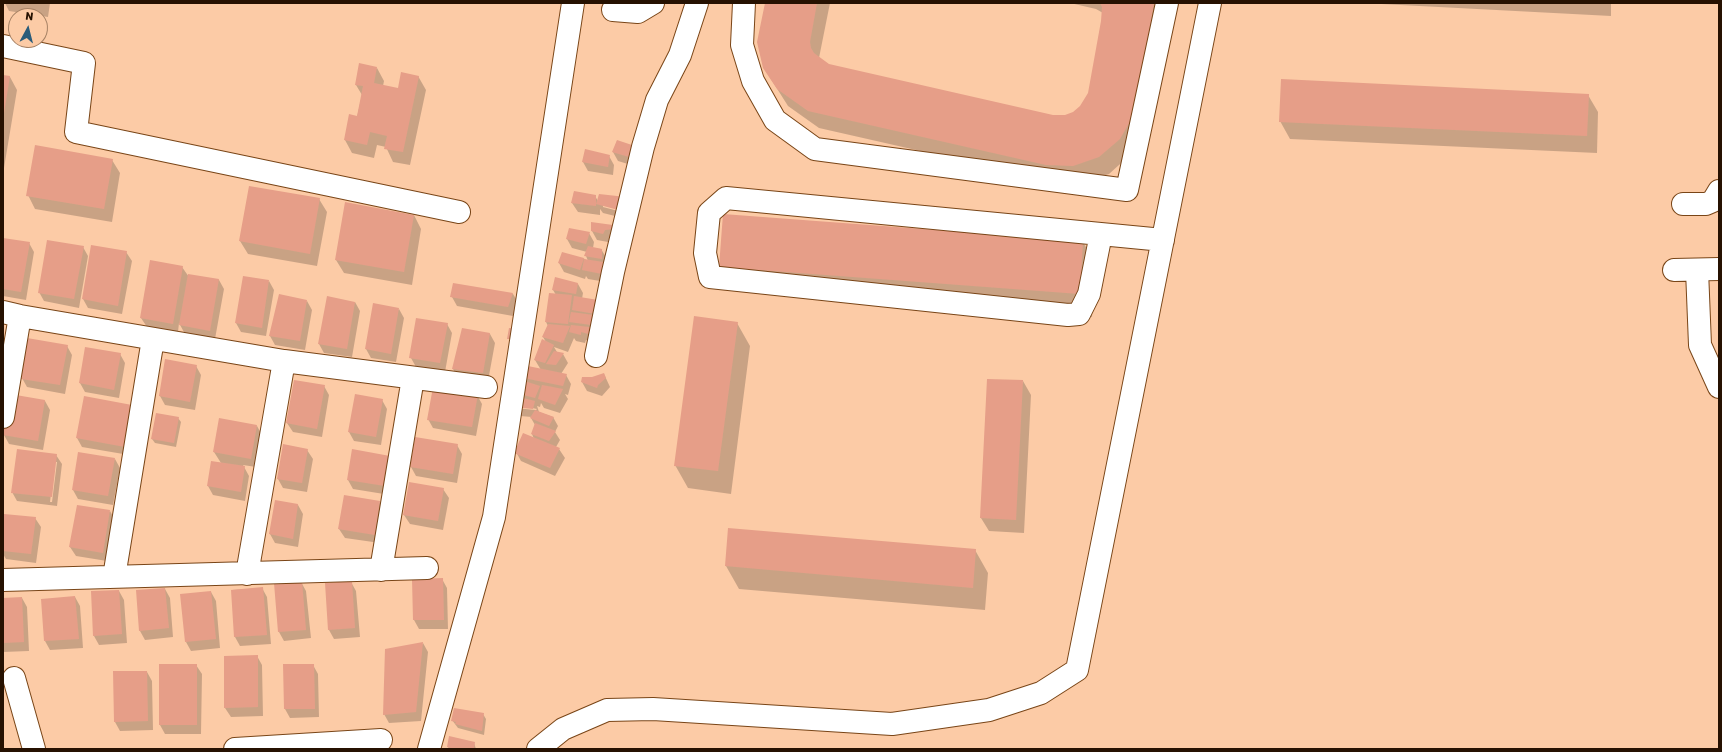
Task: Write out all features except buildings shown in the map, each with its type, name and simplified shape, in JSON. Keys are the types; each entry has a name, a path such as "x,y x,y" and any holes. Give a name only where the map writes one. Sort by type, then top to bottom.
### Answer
{"street":[{"path":"429,749 494,517 573,3"},
{"path":"613,10 638,12 653,3"},
{"path":"596,356 613,272 643,147 657,100 680,55 697,3"},
{"path":"744,3 742,45 753,80 775,120 815,149 1127,190 1167,3"},
{"path":"538,749 564,729 607,710 654,710 892,724 989,710 1041,693 1077,670 1210,3"},
{"path":"3,46 84,63 76,132 459,212"},
{"path":"1683,204 1706,204 1713,201 1719,191"},
{"path":"1101,234 1088,294 1079,314 1068,315 710,277 705,253 709,213 726,198 1101,234 1163,240"},
{"path":"1674,270 1719,269"},
{"path":"1697,270 1700,345 1719,387"},
{"path":"3,418 12,314 284,362 486,387"},
{"path":"114,577 153,339"},
{"path":"248,574 284,362"},
{"path":"381,570 413,378"},
{"path":"3,580 427,568"},
{"path":"14,678 34,749"},
{"path":"235,749 381,740"}]}
